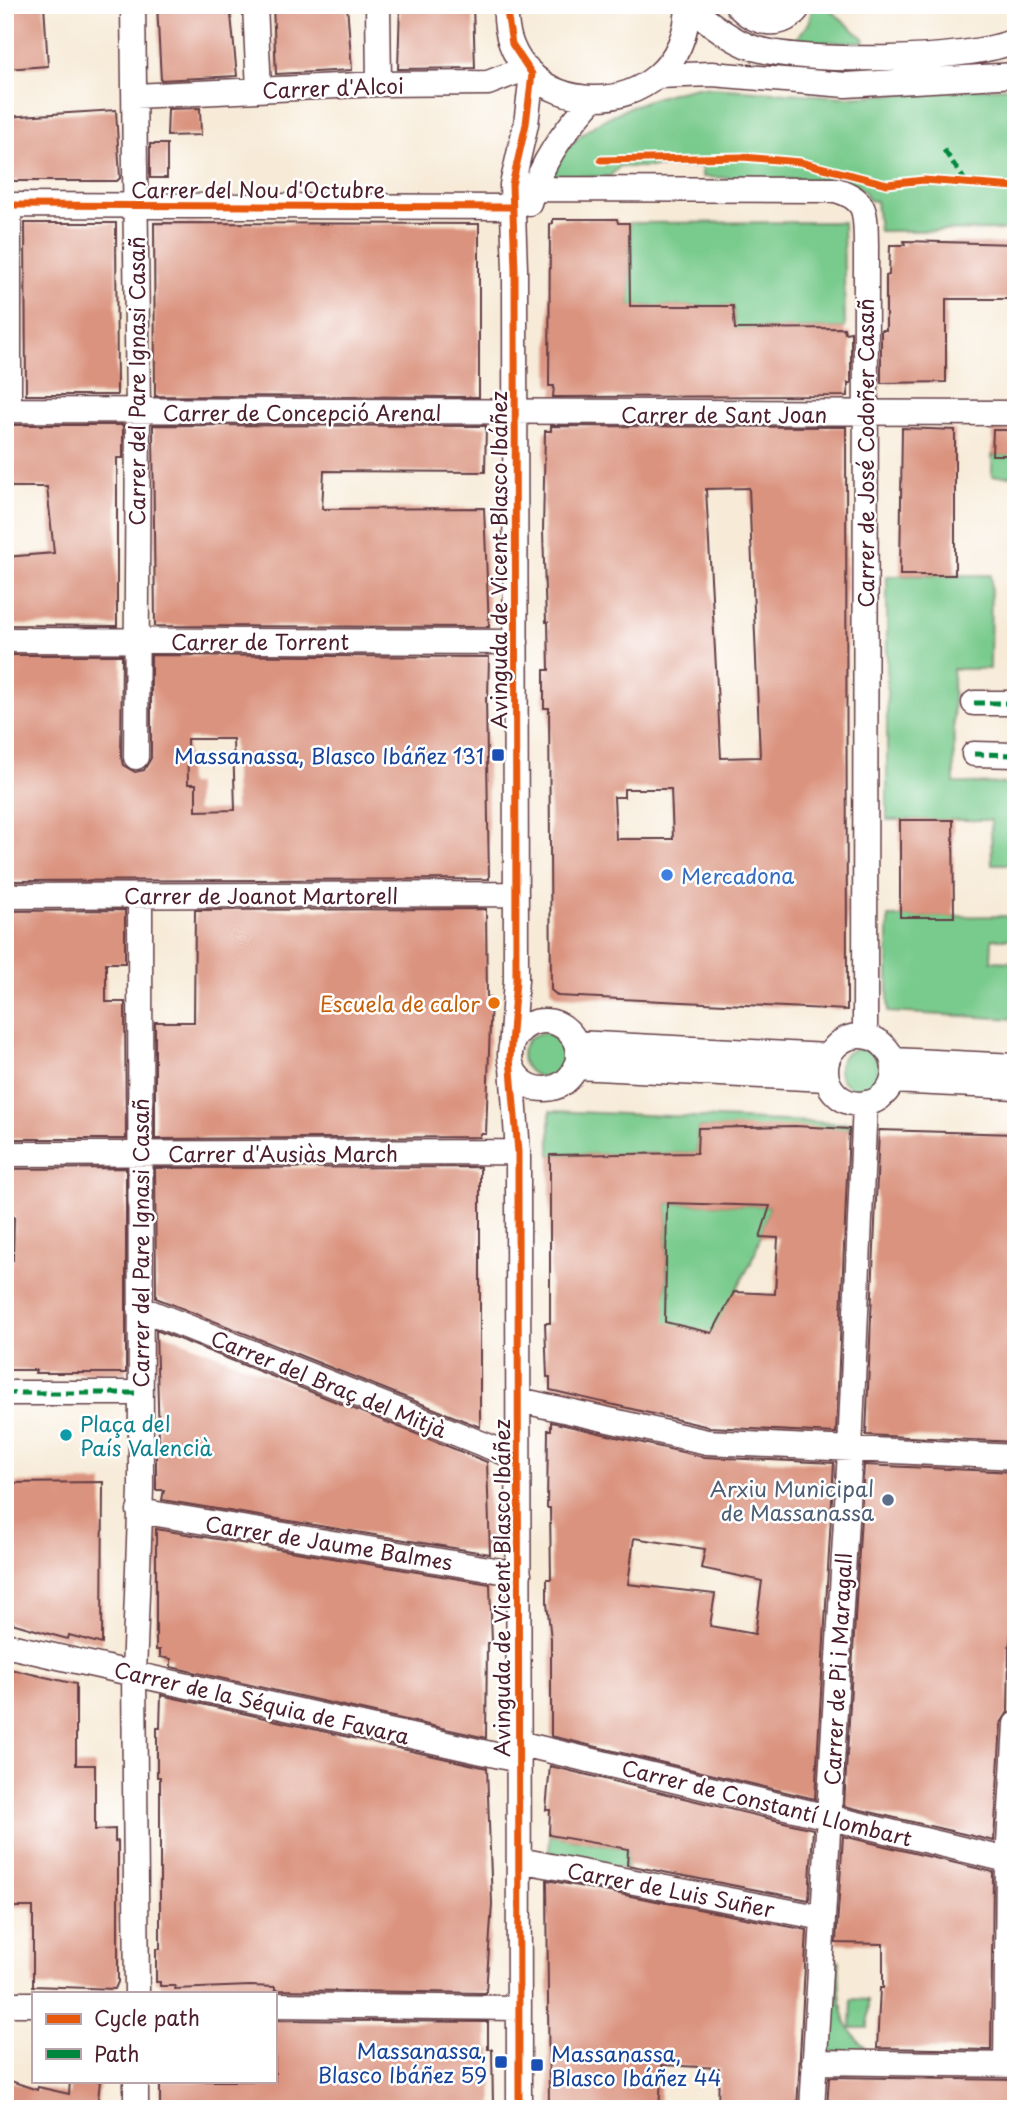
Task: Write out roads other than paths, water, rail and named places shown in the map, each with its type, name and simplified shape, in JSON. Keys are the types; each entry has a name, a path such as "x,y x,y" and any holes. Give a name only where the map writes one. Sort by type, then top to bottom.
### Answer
{"street":[{"name":"Carrer del Pare Ignasi Casañ","path":"133,5 138,411 136,757"},
{"path":"255,5 259,90"},
{"path":"378,5 379,84"},
{"path":"506,5 512,44 530,71 550,87 570,96 592,100 616,98 639,90 658,76 680,45 688,6 750,47 808,58 967,51 998,47 1016,40"},
{"path":"737,5 754,20 765,23 781,21 794,14 800,5"},
{"name":"Carrer d'Alcoi","path":"135,96 379,84 488,83 530,71"},
{"name":"Avinguda de Vicent Blasco Ibáñez","path":"519,2109 518,1153 511,1058 516,981 515,269 511,207 530,71"},
{"path":"658,76 712,74 846,85 1016,75"},
{"name":"Avinguda de Vicent Blasco Ibáñez","path":"515,269 540,169 564,131 592,100"},
{"name":"Carrer de José Codoñer Casañ","path":"533,189 836,190 855,196 863,207 865,1035"},
{"path":"7,205 7,411"},
{"name":"Carrer del Nou d'Octubre","path":"7,205 511,207"},
{"name":"Carrer de Concepció Arenal","path":"7,411 515,414"},
{"name":"Carrer de Sant Joan","path":"515,414 1016,413"},
{"name":"Carrer de Torrent","path":"5,640 516,642"},
{"path":"974,703 1016,703"},
{"path":"975,754 1016,755"},
{"name":"Carrer de Joanot Martorell","path":"5,896 516,894"},
{"name":"Carrer del Pare Ignasi Casañ","path":"137,1992 134,1673 139,1511 140,896"},
{"path":"516,981 548,1021 565,1028 576,1055 571,1075 555,1086 534,1087 517,1076 511,1058 514,1039 528,1025 548,1021"},
{"path":"865,1035 883,1044 893,1071 881,1097 866,1103 845,1101 831,1088 828,1068 843,1040 865,1035"},
{"path":"576,1055 828,1068"},
{"path":"893,1071 1016,1066"},
{"path":"893,1071 1016,1087"},
{"name":"Avinguda de Vicent Blasco Ibáñez","path":"518,1153 525,1120 536,1104 555,1086"},
{"name":"Carrer de Pi i Maragall","path":"812,2109 850,1451 866,1103"},
{"name":"Carrer d'Ausiàs March","path":"5,1154 518,1153"},
{"name":"Carrer del Braç del Mitjà","path":"140,1308 517,1458"},
{"path":"5,1393 139,1393"},
{"path":"519,1400 706,1442 1016,1457"},
{"name":"Carrer de Jaume Balmes","path":"139,1511 519,1574"},
{"name":"Carrer de la Séquia de Favara","path":"5,1645 518,1752"},
{"path":"814,2062 1011,2064 1016,1724"},
{"name":"Carrer de Constantí Llombart","path":"518,1752 828,1817 1012,1861"},
{"name":"Carrer de Luis Suñer","path":"519,1860 823,1917"},
{"path":"5,2004 32,2004"},
{"path":"276,2005 519,2008"},
{"path":"136,2082 136,2109"}],"place":[{"name":"Massanassa, Blasco Ibáñez 131","path":"498,755"},
{"name":"Mercadona","path":"667,875"},
{"name":"Escuela de calor","path":"494,1003"},
{"name":"Plaça del País Valencià","path":"66,1435"},
{"name":"Arxiu Municipal de Massanassa","path":"888,1500"},
{"name":"Massanassa, Blasco Ibáñez 59","path":"501,2062"},
{"name":"Massanassa, Blasco Ibáñez 44","path":"537,2065"}]}
